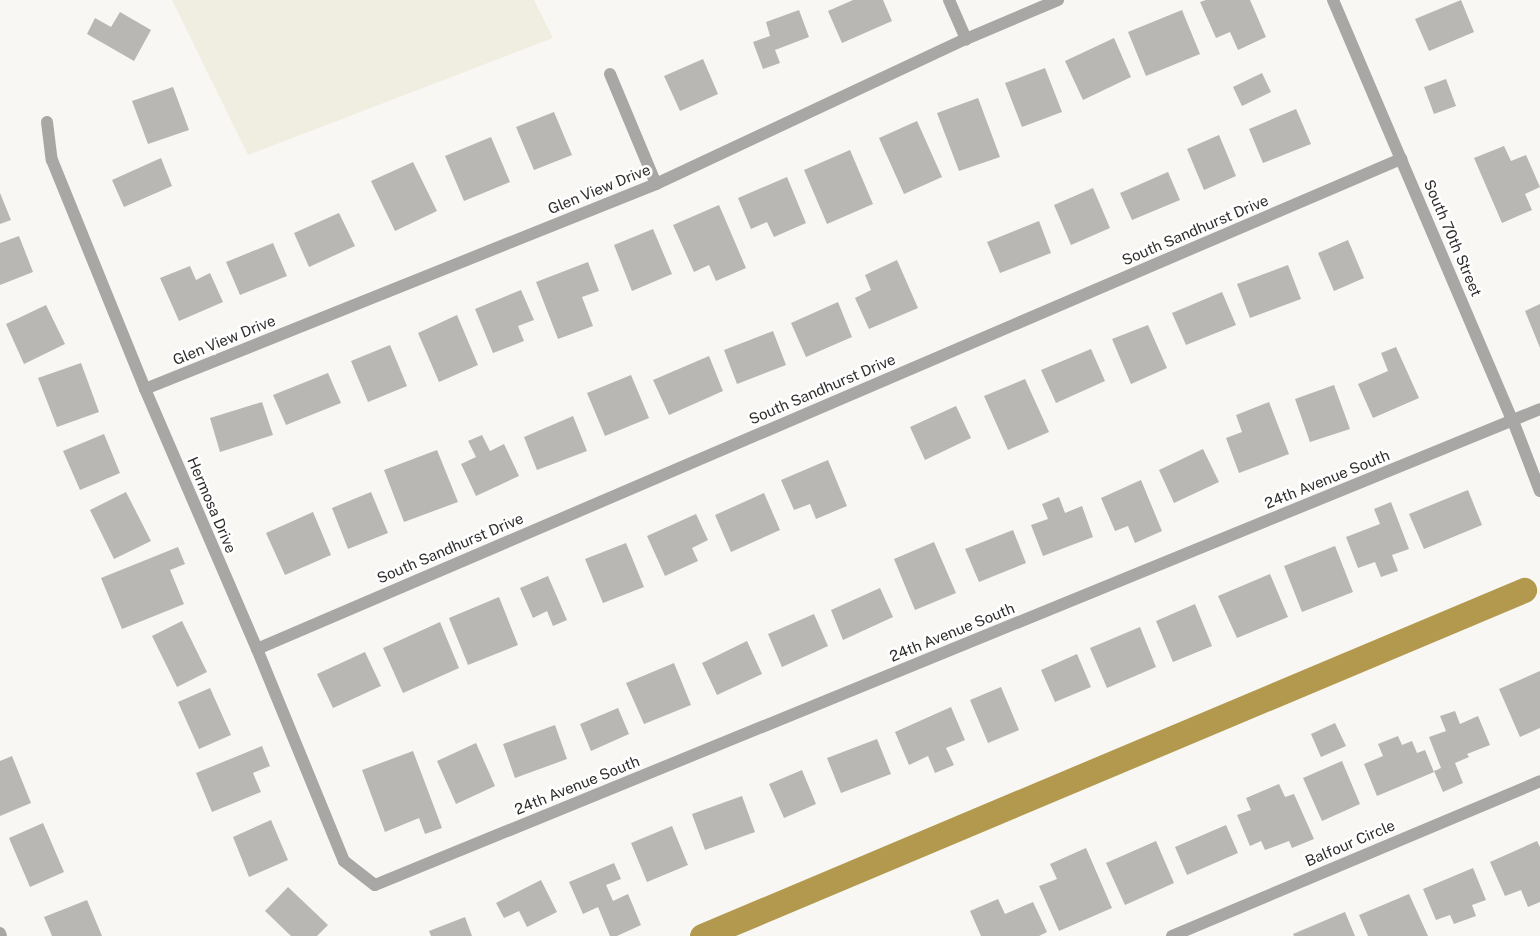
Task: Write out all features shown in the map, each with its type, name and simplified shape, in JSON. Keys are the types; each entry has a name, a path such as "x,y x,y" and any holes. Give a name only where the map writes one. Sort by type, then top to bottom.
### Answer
{"street":[{"path":"948,0 966,39"},
{"name":"Glen View Drive","path":"145,389 656,184 966,39 1058,0"},
{"name":"South 70th Street","path":"1333,0 1513,421 1540,491"},
{"path":"610,74 656,184"},
{"name":"Hermosa Drive","path":"47,122 52,160 145,389 344,861 375,885"},
{"name":"South Sandhurst Drive","path":"256,649 1401,159"},
{"name":"24th Avenue South","path":"375,885 1540,409"},
{"name":"Balfour Circle","path":"1172,936 1540,781"}],"shaded area":[{"path":"172,0 534,0 553,38 248,155"}],"building":[{"path":"853,0 883,0 892,21 842,43 828,11"},
{"path":"1206,0 1250,0 1266,37 1238,50 1230,32 1216,38 1200,2"},
{"path":"1461,0 1474,32 1429,51 1415,19"},
{"path":"799,10 809,37 775,50 780,63 763,69 753,42 770,36 766,22"},
{"path":"1182,10 1200,54 1146,76 1128,32"},
{"path":"120,12 151,30 134,61 87,34 95,18 111,27"},
{"path":"1114,38 1131,77 1083,100 1065,61"},
{"path":"703,59 718,94 680,111 664,76"},
{"path":"1045,68 1062,112 1022,127 1005,83"},
{"path":"1262,73 1271,92 1242,106 1233,87"},
{"path":"1446,79 1456,106 1434,114 1424,87"},
{"path":"173,87 189,130 148,144 132,101"},
{"path":"978,98 1000,157 959,171 937,113"},
{"path":"1296,109 1311,144 1263,163 1249,129"},
{"path":"554,112 572,155 534,170 516,127"},
{"path":"917,121 942,177 904,194 879,138"},
{"path":"1219,135 1236,176 1204,190 1187,149"},
{"path":"491,137 510,182 464,201 445,156"},
{"path":"1504,146 1511,161 1526,155 1540,187 1525,194 1532,210 1502,223 1474,158"},
{"path":"850,150 873,204 827,224 804,170"},
{"path":"161,158 172,186 124,207 112,180"},
{"path":"413,162 437,211 395,231 371,181"},
{"path":"1168,172 1180,200 1132,220 1120,193"},
{"path":"787,177 806,223 774,237 767,222 751,229 738,198"},
{"path":"1093,188 1110,228 1071,245 1054,205"},
{"path":"0,193 11,220 0,224"},
{"path":"719,205 746,268 716,281 709,265 694,272 673,225"},
{"path":"339,213 355,246 309,267 294,233"},
{"path":"1039,221 1051,253 1000,273 987,242"},
{"path":"653,229 672,274 632,291 614,245"},
{"path":"19,236 33,272 0,285 0,243"},
{"path":"1348,240 1364,278 1334,291 1318,253"},
{"path":"273,243 287,276 240,295 226,262"},
{"path":"897,260 918,308 869,329 855,298 871,290 865,275"},
{"path":"588,262 599,291 582,297 593,326 558,339 536,282"},
{"path":"1288,265 1301,299 1250,318 1237,284"},
{"path":"190,266 196,280 210,273 223,302 179,321 160,278"},
{"path":"521,290 534,320 518,326 524,341 493,353 475,309"},
{"path":"1222,292 1236,325 1186,345 1172,313"},
{"path":"838,302 852,337 806,357 791,323"},
{"path":"1540,304 1540,348 1525,311"},
{"path":"46,305 65,344 24,364 6,324"},
{"path":"457,315 478,365 439,382 418,333"},
{"path":"1148,325 1167,368 1131,384 1112,339"},
{"path":"773,331 786,365 737,384 724,350"},
{"path":"390,345 407,386 368,402 351,361"},
{"path":"1396,347 1419,398 1373,418 1358,384 1388,371 1381,353"},
{"path":"1091,349 1105,381 1056,403 1041,370"},
{"path":"709,356 723,391 669,415 653,380"},
{"path":"81,363 99,412 57,427 38,378"},
{"path":"328,373 341,403 286,425 273,395"},
{"path":"631,375 649,418 605,436 587,393"},
{"path":"1025,379 1049,432 1008,450 984,396"},
{"path":"1334,385 1350,429 1310,442 1295,399"},
{"path":"262,402 273,435 220,452 210,418"},
{"path":"1269,402 1289,454 1239,473 1226,438 1242,432 1236,415"},
{"path":"956,406 971,438 925,460 910,427"},
{"path":"573,416 587,451 537,470 524,437"},
{"path":"104,434 120,473 80,490 63,451"},
{"path":"482,435 490,451 504,444 519,476 476,496 461,464 476,457 468,441"},
{"path":"1203,449 1219,482 1174,503 1159,470"},
{"path":"437,450 458,502 404,522 384,470"},
{"path":"828,460 847,506 816,519 810,504 794,510 781,480"},
{"path":"1141,480 1162,531 1135,543 1128,526 1115,531 1101,498"},
{"path":"1468,490 1482,525 1424,549 1409,514"},
{"path":"126,492 151,541 114,559 90,510"},
{"path":"371,492 388,533 348,549 332,508"},
{"path":"764,493 780,530 731,552 715,515"},
{"path":"1059,497 1065,513 1082,506 1093,537 1043,556 1031,525 1048,519 1042,504"},
{"path":"1391,502 1409,549 1392,555 1398,571 1381,577 1375,562 1358,568 1346,537 1380,524 1374,509"},
{"path":"313,512 331,555 285,575 266,533"},
{"path":"696,514 708,540 692,548 698,561 665,576 647,536"},
{"path":"1013,530 1026,563 979,582 965,549"},
{"path":"934,542 956,593 915,610 894,559"},
{"path":"626,543 644,587 603,603 585,559"},
{"path":"1335,546 1353,592 1302,612 1284,566"},
{"path":"178,547 185,564 170,570 184,604 122,629 101,578"},
{"path":"1270,574 1288,617 1237,638 1218,596"},
{"path":"548,576 567,620 553,626 547,611 533,618 520,588"},
{"path":"880,588 893,617 843,640 831,610"},
{"path":"499,597 518,645 468,665 449,618"},
{"path":"1195,604 1212,646 1173,662 1156,621"},
{"path":"814,614 828,646 782,667 768,634"},
{"path":"182,621 207,672 177,687 152,636"},
{"path":"440,622 459,668 403,693 383,648"},
{"path":"1140,627 1156,667 1107,688 1090,648"},
{"path":"747,641 762,674 717,695 702,663"},
{"path":"365,652 381,686 333,708 317,674"},
{"path":"1077,654 1091,687 1055,702 1041,670"},
{"path":"674,663 691,705 644,724 626,683"},
{"path":"1540,671 1540,728 1520,737 1499,689"},
{"path":"1001,687 1019,730 988,743 970,700"},
{"path":"210,688 231,735 199,749 178,702"},
{"path":"951,707 965,740 946,748 954,765 935,773 928,756 909,765 895,732"},
{"path":"618,708 629,734 591,751 580,724"},
{"path":"1455,711 1460,724 1478,716 1490,745 1467,754 1469,757 1455,763 1463,783 1443,792 1434,771 1441,768 1429,737 1446,731 1440,716"},
{"path":"1335,723 1346,746 1321,757 1311,734"},
{"path":"555,725 567,759 515,778 503,744"},
{"path":"1398,736 1402,745 1412,741 1417,753 1425,750 1434,772 1377,796 1364,764 1383,756 1378,744"},
{"path":"877,739 891,774 841,793 827,758"},
{"path":"476,743 495,786 456,804 437,761"},
{"path":"262,746 270,766 253,773 261,792 212,812 196,773"},
{"path":"413,751 442,828 425,834 419,818 385,832 362,770"},
{"path":"12,756 31,803 0,816 0,761"},
{"path":"1342,761 1360,804 1322,821 1303,778"},
{"path":"802,770 816,804 784,818 769,784"},
{"path":"1279,784 1285,797 1294,794 1314,839 1292,848 1289,841 1265,850 1261,841 1250,846 1237,815 1251,810 1246,798"},
{"path":"742,796 755,832 705,850 692,814"},
{"path":"271,820 288,860 249,877 233,837"},
{"path":"43,823 64,872 30,887 9,838"},
{"path":"1226,825 1238,853 1187,875 1175,847"},
{"path":"672,826 688,865 647,882 631,843"},
{"path":"1156,841 1174,883 1125,905 1106,863"},
{"path":"1537,841 1540,847 1540,902 1528,907 1521,890 1505,896 1490,862"},
{"path":"1086,848 1112,908 1059,931 1039,886 1057,879 1050,864"},
{"path":"614,863 621,879 606,885 613,901 628,894 641,925 617,936 610,936 598,907 583,914 569,882"},
{"path":"1473,868 1486,900 1472,905 1476,916 1454,924 1450,915 1436,920 1423,889"},
{"path":"541,880 557,912 527,927 519,911 504,918 496,903"},
{"path":"288,887 328,925 317,936 291,936 265,911"},
{"path":"1409,894 1428,936 1368,936 1359,915"},
{"path":"998,899 1005,914 1033,902 1047,932 1039,936 981,936 970,911"},
{"path":"87,900 102,936 52,936 44,917"},
{"path":"1345,912 1355,936 1294,936 1293,934"},
{"path":"465,917 472,936 431,936 429,931"}],"waterway":[{"path":"702,936 1524,590"}]}
